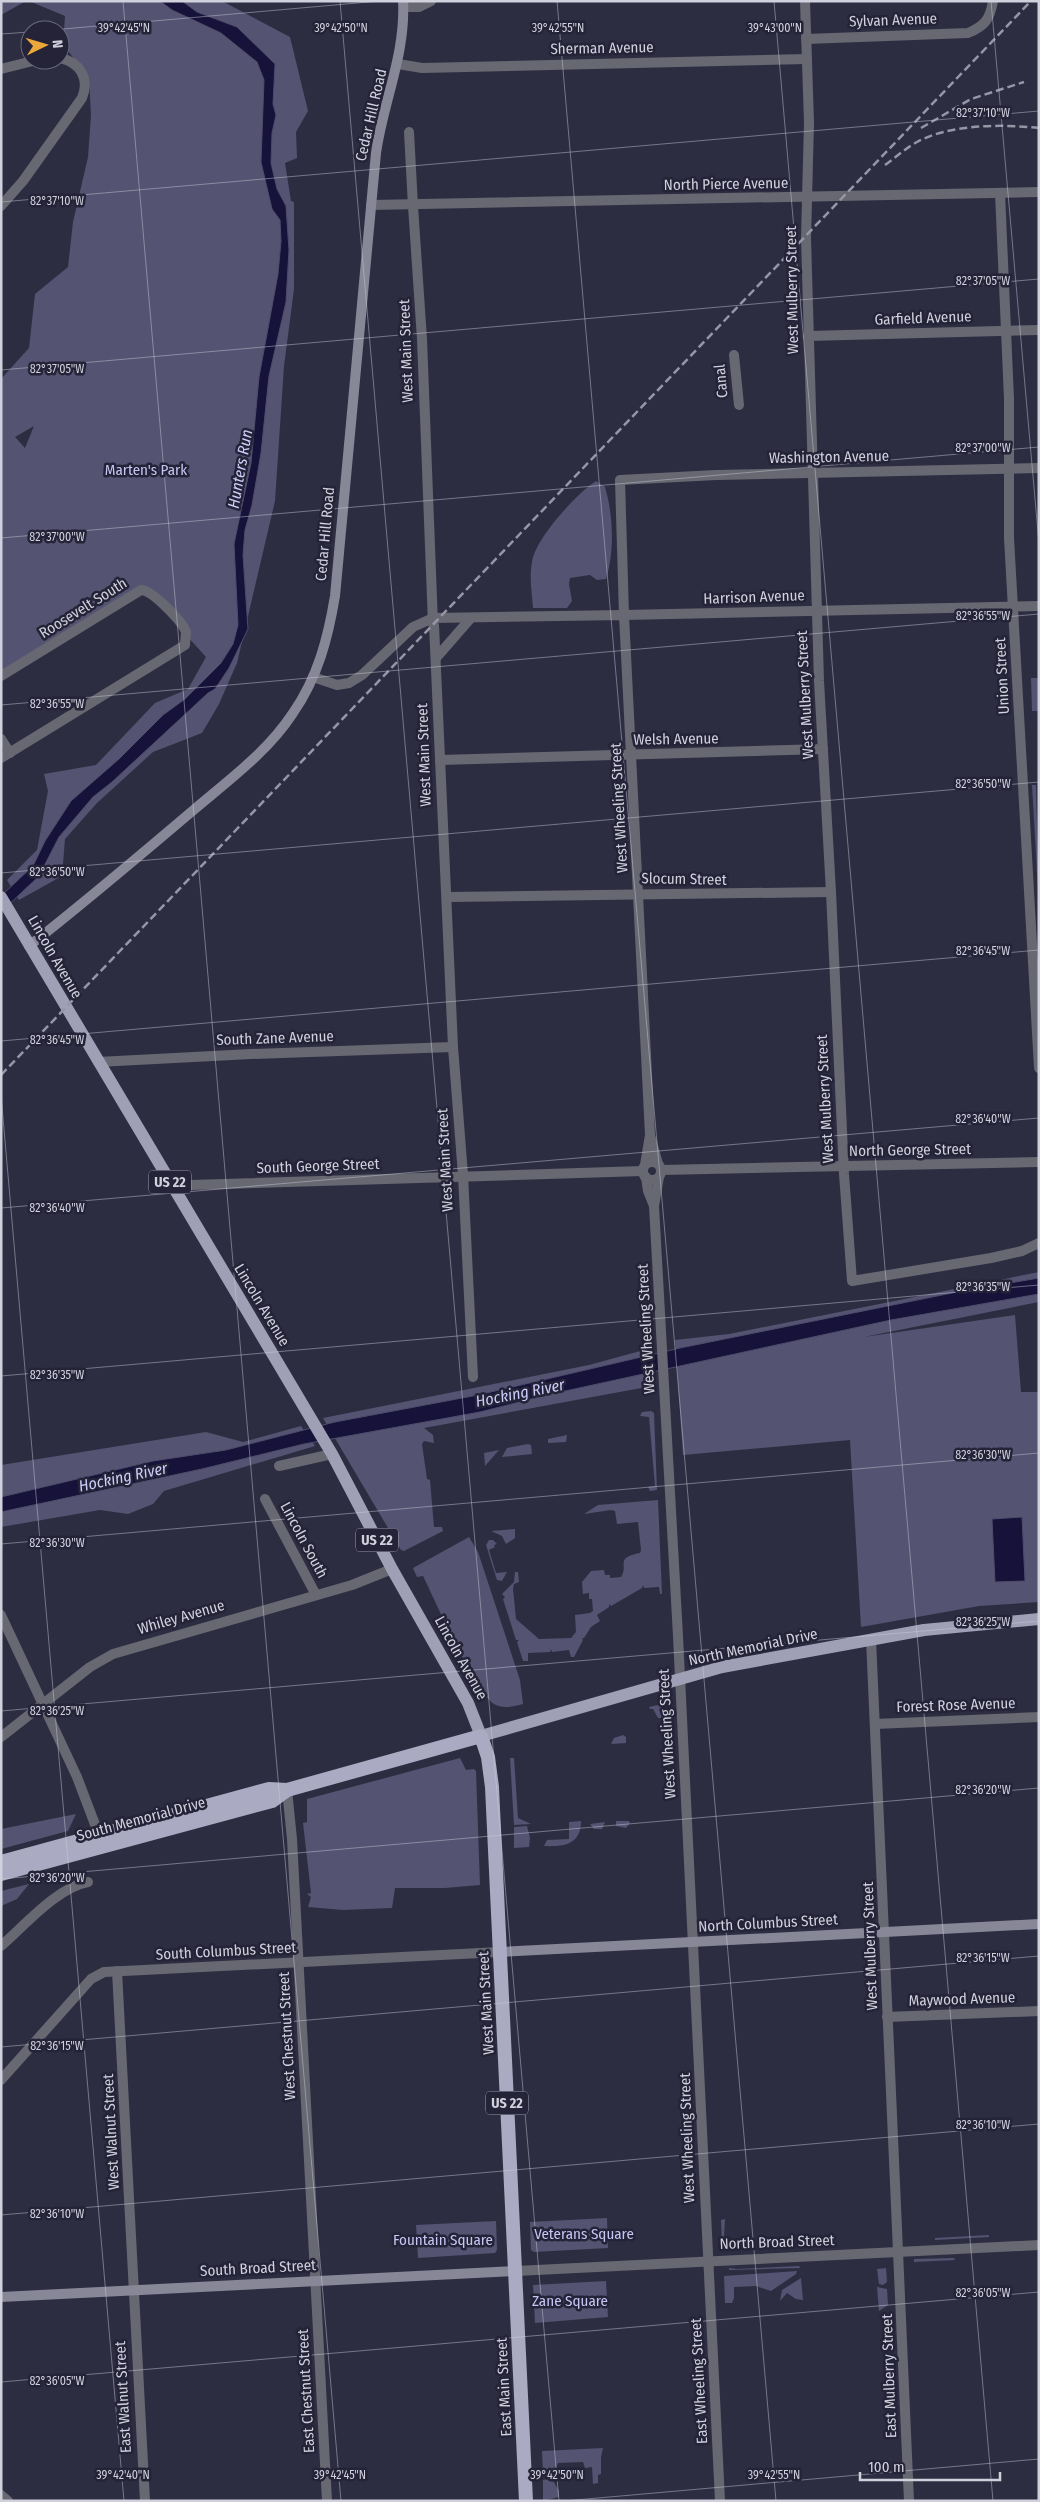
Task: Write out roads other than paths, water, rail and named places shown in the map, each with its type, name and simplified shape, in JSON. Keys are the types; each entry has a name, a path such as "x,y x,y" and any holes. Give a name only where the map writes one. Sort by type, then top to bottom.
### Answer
{"highway":[{"name":"South Memorial Drive","path":"1,1862 269,1789 287,1790 481,1736"},
{"name":"West Main Street","path":"481,1736 488,1757 492,1787 516,2270"},
{"name":"South Memorial Drive","path":"1,1874 272,1801 287,1790"},
{"name":"East Main Street","path":"516,2270 526,2501"}],"main road":[{"name":"Cedar Hill Road","path":"29,946 93,895 266,746 293,714 313,677 328,637 335,596 378,137 398,64 404,26 404,4"},
{"name":"Lincoln Avenue","path":"1,897 311,1417 392,1569 455,1678 468,1703 481,1736"},
{"name":"North Memorial Drive","path":"481,1736 722,1667 966,1624 1039,1619"},
{"name":"North Columbus Street","path":"500,1952 1039,1924"},
{"name":"South Broad Street","path":"1,2297 516,2270"}],"street":[{"path":"404,4 418,7 431,1"},
{"name":"West Mulberry Street","path":"805,1 809,123 805,197 816,610 844,1166 852,1281 1022,1251 1039,1243"},
{"name":"Sylvan Avenue","path":"806,39 968,33 981,28 991,14 993,1"},
{"name":"Sherman Avenue","path":"398,64 422,68 807,59"},
{"path":"1,206 23,181 82,98 86,86 83,75 76,65 70,62"},
{"path":"1,69 20,64"},
{"name":"West Main Street","path":"409,132 422,339 453,1047 463,1175 473,1377"},
{"name":"North Pierce Avenue","path":"371,205 413,206 1039,192"},
{"name":"Union Street","path":"1000,193 1009,399 1008,468 1014,606 1039,1068"},
{"name":"Garfield Avenue","path":"808,336 1039,330"},
{"name":"Canal","path":"734,355 738,405"},
{"name":"Washington Avenue","path":"620,480 707,475 1039,468"},
{"name":"West Wheeling Street","path":"620,480 624,615 650,1135 645,1171 651,1201 654,1206"},
{"name":"Roosevelt South","path":"1,676 141,590 147,590 154,596 184,627 186,632 185,645 5,755"},
{"name":"Harrison Avenue","path":"313,677 338,685 349,683 362,675 413,627 433,622 470,619 1039,606"},
{"path":"436,658 470,619"},
{"path":"1,739 5,755"},
{"name":"Welsh Avenue","path":"440,760 823,749"},
{"name":"Slocum Street","path":"447,896 638,893 697,895 831,892"},
{"name":"South Zane Avenue","path":"98,1062 251,1054 453,1047"},
{"name":"West Wheeling Street","path":"650,1135 659,1170 654,1206 680,1680 707,2260"},
{"path":"463,1175 645,1171 653,1162 659,1170 651,1180 645,1171"},
{"name":"North George Street","path":"659,1170 1039,1162"},
{"name":"South George Street","path":"174,1189 192,1185 463,1175"},
{"path":"279,1466 330,1451"},
{"name":"Lincoln South","path":"265,1499 316,1595"},
{"name":"Whiley Avenue","path":"1,1737 101,1660 126,1649 352,1585 392,1569"},
{"path":"1,1615 77,1777 99,1835"},
{"name":"West Mulberry Street","path":"871,1640 899,2251"},
{"name":"Forest Rose Avenue","path":"874,1724 1039,1717"},
{"name":"West Chestnut Street","path":"287,1790 292,1826 316,2281"},
{"path":"1,1946 62,1892 75,1885 88,1882"},
{"name":"South Columbus Street","path":"1,2080 91,1979 104,1972 500,1952"},
{"name":"West Walnut Street","path":"117,1971 134,2291"},
{"name":"Maywood Avenue","path":"887,2017 1039,2011"},
{"name":"North Broad Street","path":"516,2270 1039,2245"},
{"name":"East Mulberry Street","path":"899,2251 909,2501"},
{"name":"East Wheeling Street","path":"707,2260 720,2501"},
{"name":"East Chestnut Street","path":"316,2281 327,2501"},
{"name":"East Walnut Street","path":"134,2291 144,2501"},
{"path":"1,2495 8,2501"}],"water":[{"path":"160,1 182,1 197,12 237,27 275,64 273,104 276,115 272,133 271,163 277,189 286,206 289,250 286,302 269,376 261,453 252,505 245,530 243,555 248,629 229,668 215,689 208,693 112,782 93,797 59,837 39,876 1,912 1,896 33,866 45,841 71,801 119,759 163,715 185,699 221,663 233,644 238,625 234,544 251,463 259,377 278,274 281,241 280,220 272,209 261,162 264,80 257,62 221,33 172,10"},
{"name":"Hocking River","path":"1039,1278 1039,1294 891,1320 547,1395 480,1412 304,1444 202,1469 1,1512 1,1497 153,1461 226,1450 335,1422 478,1395 680,1348 957,1292"},
{"path":"1022,1517 1025,1581 995,1582 992,1519"},
{"path":"457,2235 461,2235 465,2241 461,2247 457,2247 453,2243 453,2239"}],"railway":[{"path":"1,1075 1031,1"},
{"path":"921,128 971,99 1024,82"},
{"path":"885,165 917,142 945,132 993,126 1039,128"}],"water label":[{"name":"Hunters Run","path":"240,469"}],"park label":[{"name":"Marten's Park","path":"146,470"},
{"name":"Veterans Square","path":"584,2234"},
{"name":"Fountain Square","path":"443,2240"},
{"name":"Zane Square","path":"570,2301"}]}
